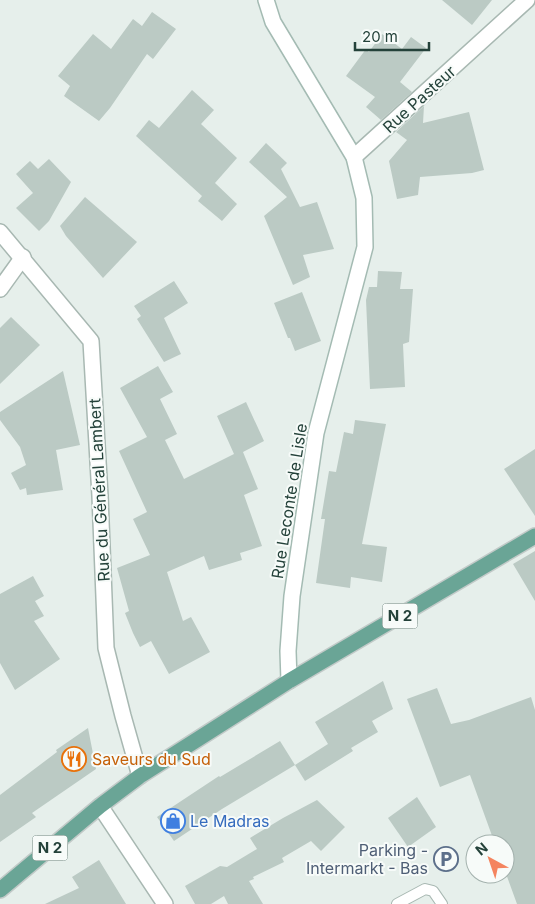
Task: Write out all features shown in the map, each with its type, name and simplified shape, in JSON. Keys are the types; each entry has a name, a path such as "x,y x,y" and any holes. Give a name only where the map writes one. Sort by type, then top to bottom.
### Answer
{"main road":[{"name":"N 2","path":"0,890 100,806 140,776 289,681 535,536"}],"street":[{"name":"Rue Leconte de Lisle","path":"266,0 273,22 354,157 364,198 365,247 316,433 292,596 288,651 289,681"},
{"name":"Rue Pasteur","path":"354,157 527,0"},
{"name":"Rue du Général Lambert","path":"0,232 91,341 106,648 140,776"},
{"path":"0,289 22,257"},
{"path":"100,806 165,904"}],"lane":[{"path":"397,904 425,889 433,891 442,904"}],"building":[{"path":"442,0 492,0 472,25"},
{"path":"152,12 176,29 153,59 147,54 99,121 64,96 70,86 58,76 93,34 111,49 133,19 142,26"},
{"path":"382,34 402,49 411,37 426,48 400,82 412,92 381,120 366,107 375,97 346,76 366,49 369,52"},
{"path":"192,90 214,110 201,124 237,158 215,183 237,204 222,221 198,201 202,196 136,136 149,120 159,128"},
{"path":"424,106 423,123 469,112 484,170 472,173 420,177 418,195 397,199 389,161 407,140 396,132"},
{"path":"266,143 287,163 281,169 300,207 317,202 334,249 303,255 310,277 293,285 264,216 287,197 249,162"},
{"path":"49,159 71,182 49,221 39,231 16,208 33,193 16,174 30,161 38,169"},
{"path":"85,197 137,242 103,278 66,236 60,226"},
{"path":"378,271 402,272 400,289 413,289 409,342 403,344 405,387 370,389 366,300 369,287 377,287"},
{"path":"174,281 188,303 164,318 181,354 164,362 137,319 141,316 134,306"},
{"path":"302,292 321,341 295,351 274,303"},
{"path":"11,317 40,345 0,384 0,328"},
{"path":"158,366 173,392 160,399 177,434 165,440 184,479 234,454 217,416 246,402 264,441 243,452 258,489 244,495 262,546 240,553 242,560 209,570 204,556 167,572 183,621 191,617 210,652 169,674 151,641 140,647 133,633 125,613 129,611 117,568 150,555 133,519 147,512 119,451 147,437 120,388"},
{"path":"63,371 80,445 56,450 63,490 27,495 26,488 20,490 11,473 26,465 20,447 0,420 0,412"},
{"path":"355,420 386,424 362,544 387,547 382,582 351,577 350,588 316,583 325,519 321,519 329,471 336,472 344,432 353,434"},
{"path":"535,449 535,516 504,469"},
{"path":"535,551 535,601 513,564"},
{"path":"33,576 44,596 35,601 44,616 34,621 60,659 15,690 0,663 0,594"},
{"path":"383,681 393,709 372,721 378,732 351,748 353,751 305,781 295,765 328,744 315,722"},
{"path":"437,688 451,724 469,720 531,697 535,710 535,904 517,904 510,884 515,884 515,834 491,834 470,775 440,787 407,699"},
{"path":"88,728 96,769 32,813 36,817 0,842 0,795 57,752 56,750"},
{"path":"280,741 295,765 222,809 174,841 157,817 219,776"},
{"path":"417,797 436,827 408,847 388,818"},
{"path":"317,800 345,827 321,851 311,841 282,858 284,862 253,877 254,879 249,881 263,904 228,904 224,896 211,904 195,904 185,886 220,866 227,867 257,849 250,838"},
{"path":"99,860 126,904 45,904 79,888 72,877"}],"place":[{"name":"Saveurs du Sud","path":"74,759"},
{"name":"Le Madras","path":"173,821"},
{"name":"Parking - Intermarkt - Bas","path":"446,859"}]}
